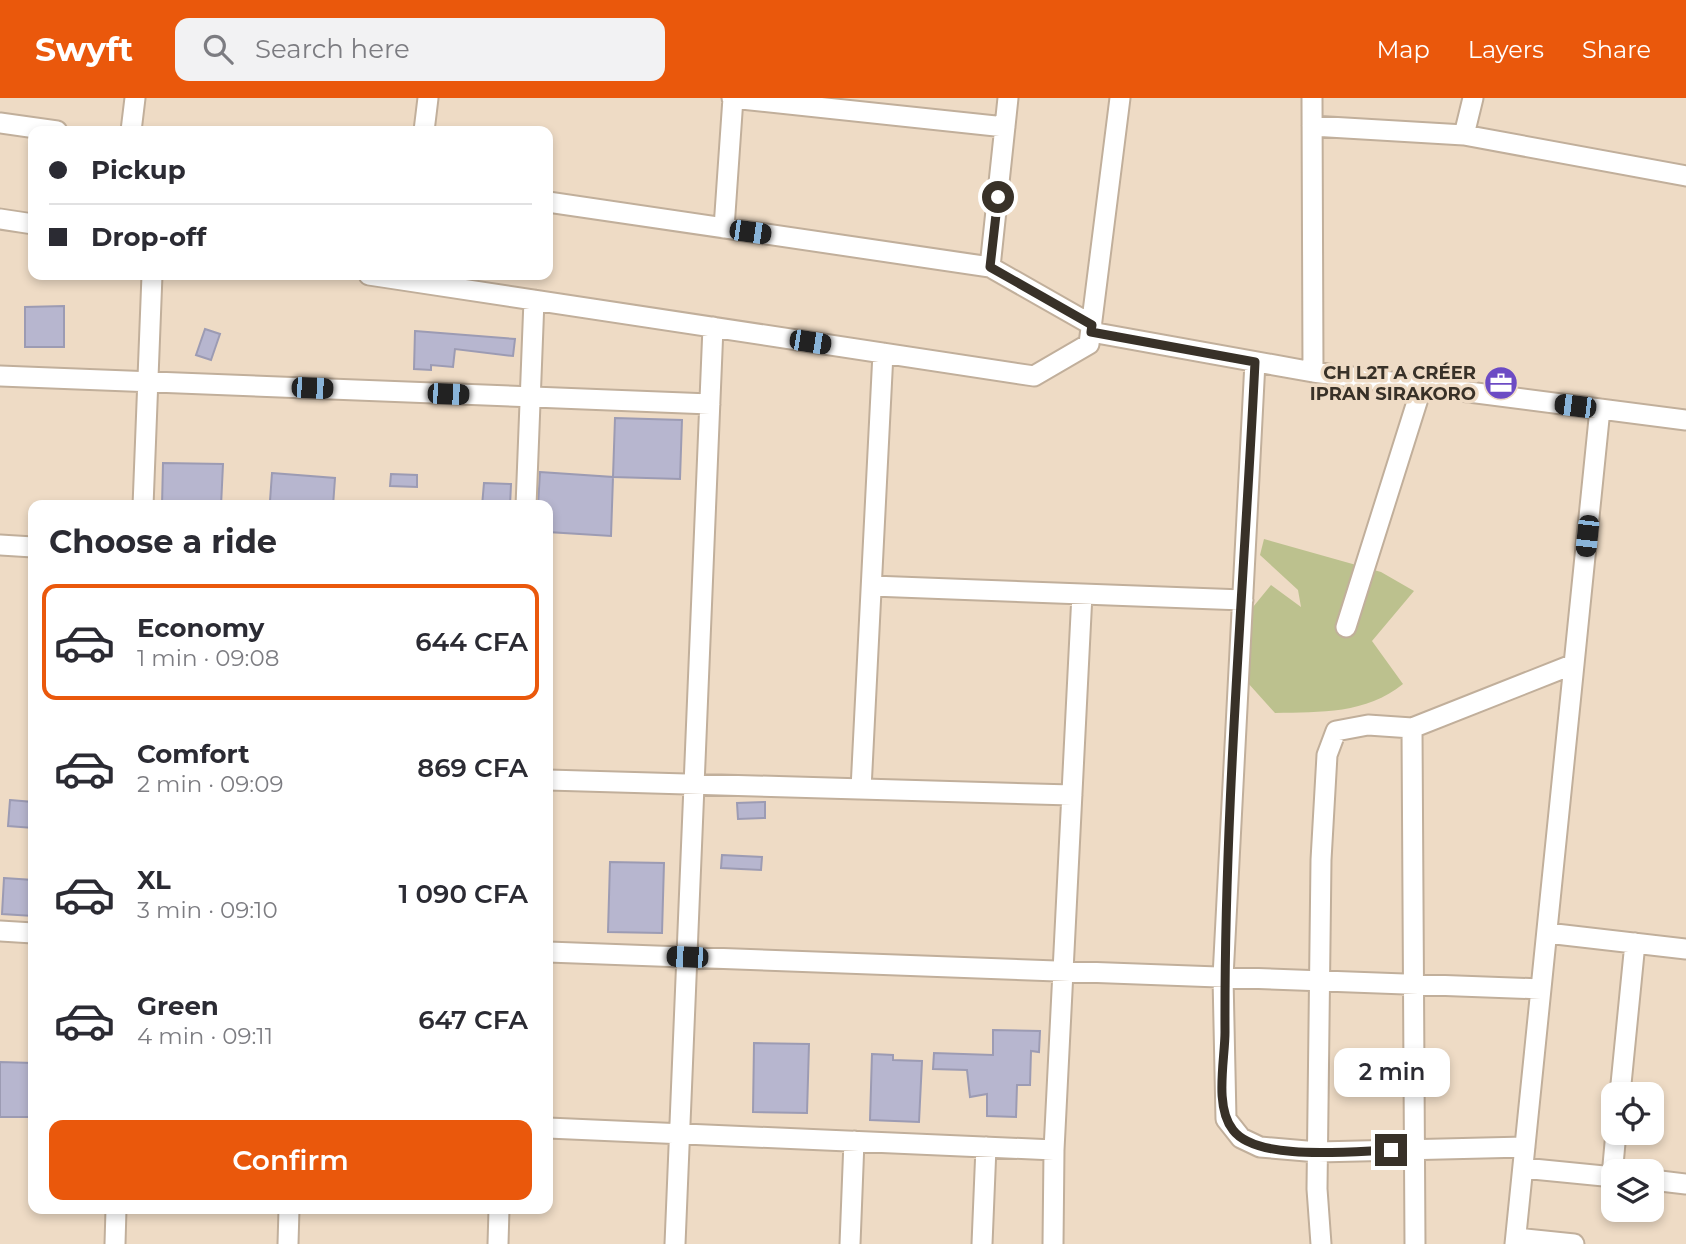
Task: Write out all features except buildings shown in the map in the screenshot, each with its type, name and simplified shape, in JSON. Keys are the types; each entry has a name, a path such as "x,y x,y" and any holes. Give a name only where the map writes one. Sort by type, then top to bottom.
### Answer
{"street":[{"path":"132,126 135,98"},
{"path":"425,126 428,98"},
{"path":"724,228 733,98 1005,127"},
{"path":"990,267 1009,98"},
{"path":"402,280 1034,376 1089,344 1120,98"},
{"path":"1312,98 1313,372"},
{"path":"1464,135 1473,98"},
{"path":"0,123 28,127"},
{"path":"1312,126 1464,135 1686,176"},
{"path":"553,203 990,267 1091,328 1255,362 1313,372 1686,420"},
{"path":"0,219 28,223"},
{"path":"143,500 152,280"},
{"path":"526,500 534,300"},
{"path":"675,1244 713,327"},
{"path":"861,789 883,353"},
{"path":"1255,362 1223,977 1226,1119 1241,1138 1260,1147 1318,1152 1525,1147"},
{"path":"0,376 710,404"},
{"path":"1346,627 1422,386"},
{"path":"1574,1244 1516,1241 1600,409"},
{"path":"0,545 28,547"},
{"path":"872,586 1243,600"},
{"path":"1053,1244 1054,1150 1082,594"},
{"path":"1321,1244 1317,1189 1321,860 1327,755 1336,731 1368,725 1412,728 1574,664"},
{"path":"1412,728 1415,1244"},
{"path":"553,780 1072,795"},
{"path":"0,932 28,933"},
{"path":"1547,933 1686,949"},
{"path":"1621,1082 1635,943"},
{"path":"553,952 1541,989"},
{"path":"553,1128 1054,1150"},
{"path":"849,1244 854,1141"},
{"path":"982,1244 986,1147"},
{"path":"1523,1168 1601,1176"},
{"path":"1664,1181 1686,1184"},
{"path":"115,1244 116,1214"},
{"path":"288,1244 289,1214"},
{"path":"498,1244 499,1214"}],"green space":[{"path":"1264,539 1381,572 1414,591 1372,641 1403,684 1389,694 1358,706 1326,711 1275,713 1239,673 1251,645 1244,618 1271,585 1301,607 1298,590 1260,555"}],"place":[{"name":"CH L2T A CRÉER IPRAN SIRAKORO","path":"1501,383"}],"route":[{"path":"998,197 990,267 1092,325 1091,332 1255,362 1223,977 1226,1119 1241,1138 1260,1147 1318,1152 1391,1150"}]}
